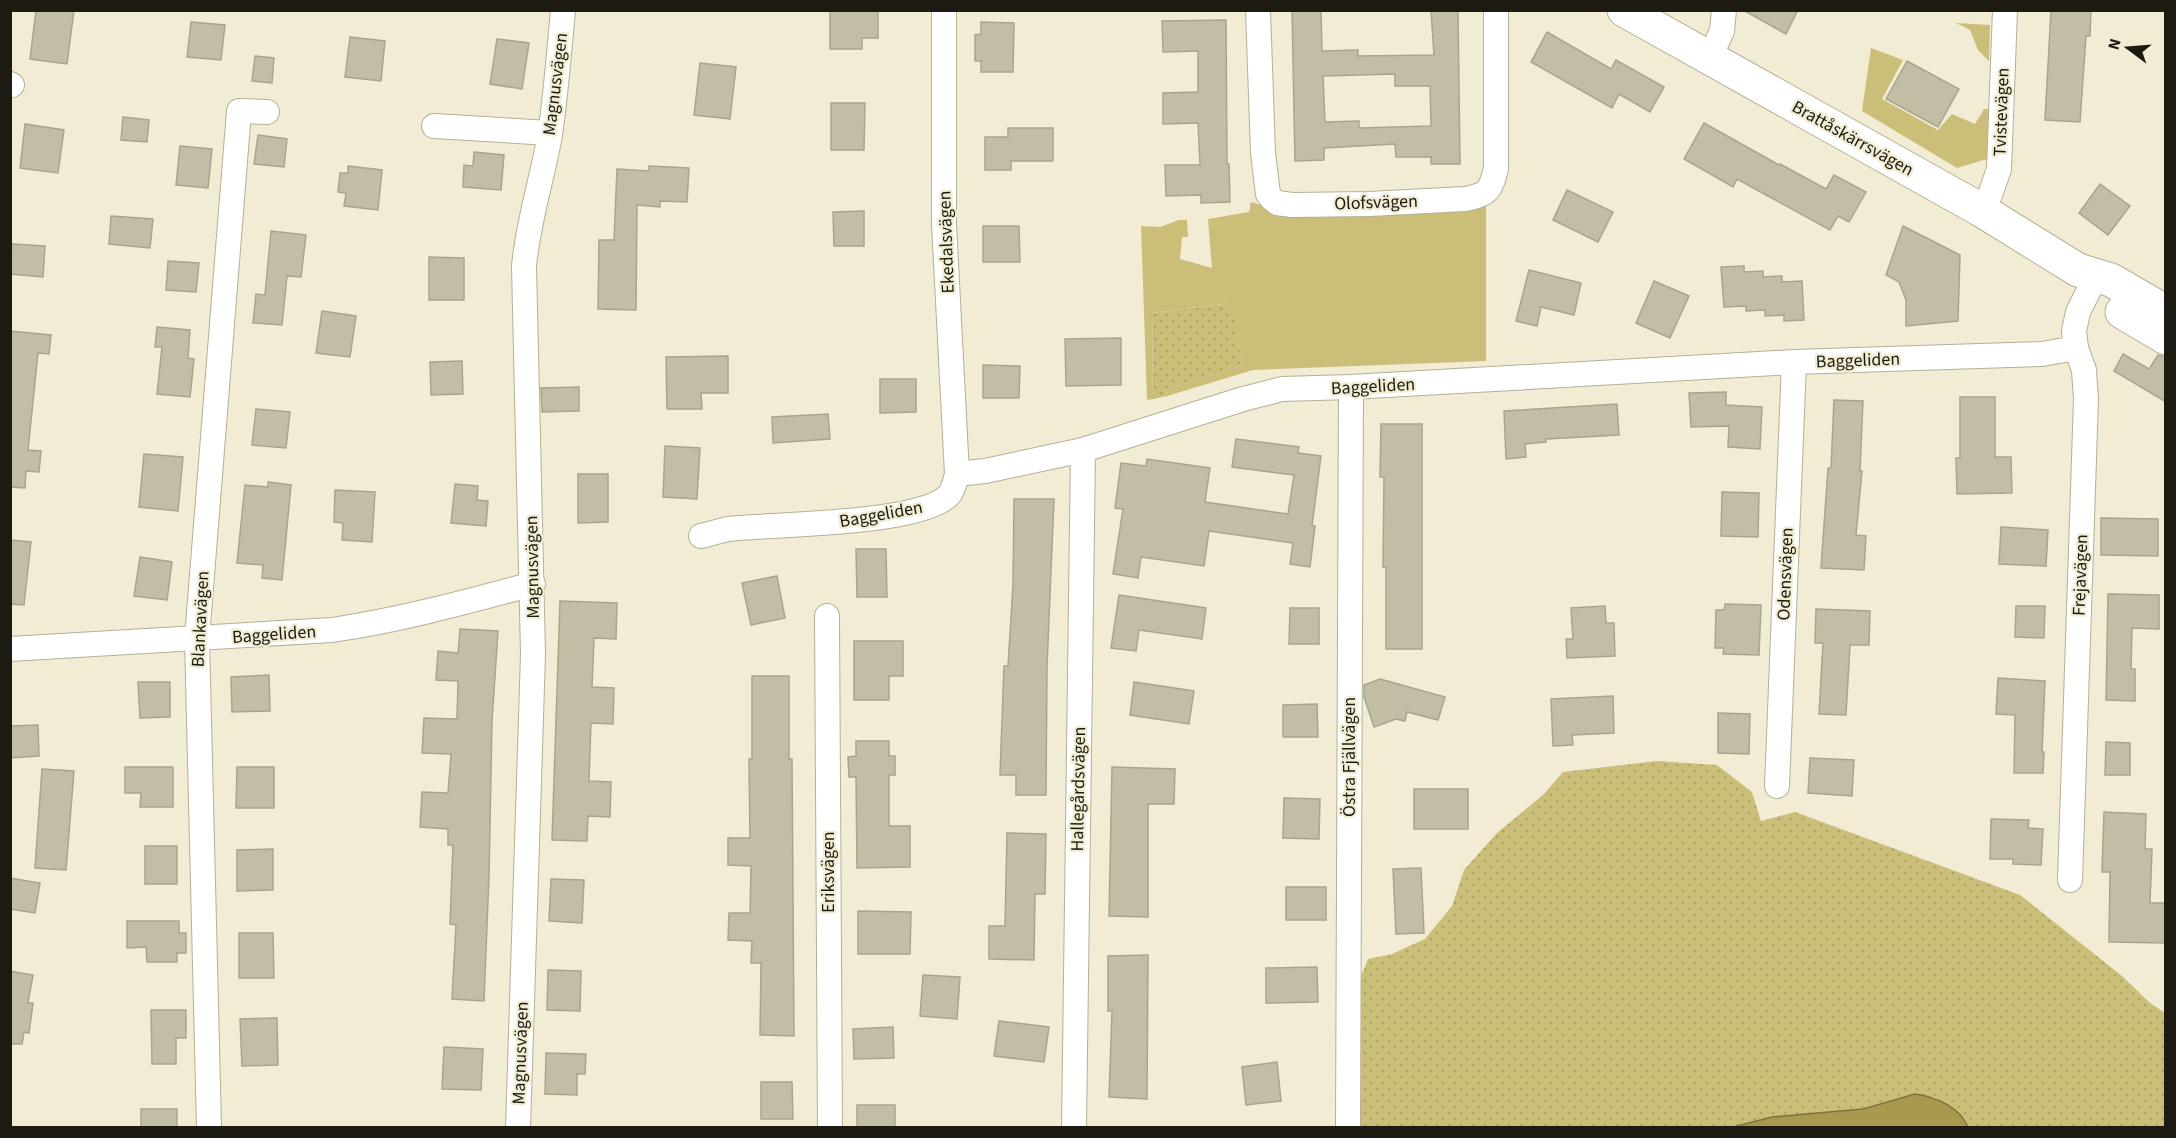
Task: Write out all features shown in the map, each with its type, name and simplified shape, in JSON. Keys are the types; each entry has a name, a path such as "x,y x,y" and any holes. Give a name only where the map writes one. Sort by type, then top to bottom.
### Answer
{"street":[{"name":"Magnusvägen","path":"518,1128 530,780 533,584 524,266 527,238 550,133 563,10"},
{"name":"Ekedalsvägen","path":"944,10 944,224 957,474"},
{"name":"Olofsvägen","path":"1258,10 1263,153 1268,194 1277,203 1292,205 1465,199 1480,196 1488,190 1496,168 1496,10"},
{"name":"Brattåskärrsvägen","path":"1624,10 1981,210 2088,278 2111,280 2166,312"},
{"path":"1710,57 1722,31 1724,10"},
{"name":"Tvistevägen","path":"1981,210 1990,195 1999,168 2005,10"},
{"name":"Blankavägen","path":"208,1128 197,638 239,111 267,112"},
{"path":"434,126 550,133"},
{"name":"Brattåskärrsvägen","path":"2088,278 2100,299 2166,338"},
{"name":"Frejavägen","path":"2070,880 2086,399 2084,370 2076,348 2074,331 2088,278"},
{"name":"Baggeliden","path":"701,536 726,530 827,523 906,512 933,505 948,496 954,487 957,474 985,471 1083,450 1243,399 1282,389 1794,362 2042,354 2076,348"},
{"name":"Odensvägen","path":"1777,786 1794,362"},
{"name":"Östra Fjällvägen","path":"1348,1128 1351,387"},
{"name":"Hallegårdsvägen","path":"1074,1128 1083,450"},
{"name":"Baggeliden","path":"10,649 332,630 421,614 533,584"},
{"name":"Eriksvägen","path":"826,616 830,1128"}],"shaded area":[{"path":"1956,23 1990,25 1989,61 1978,50 1970,30"},
{"path":"1871,48 1903,60 1882,99 1938,130 1952,114 1975,124 1984,109 1990,109 1987,159 1957,168 1862,111"},
{"path":"1486,201 1486,361 1253,370 1167,396 1166,389 1242,366 1230,303 1152,313 1153,399 1147,400 1141,226 1160,227 1179,220 1187,220 1188,237 1182,237 1180,259 1212,268 1208,219 1249,212 1251,202 1267,207 1276,215"},
{"path":"1231,303 1242,366 1166,389 1167,396 1153,399 1152,313"},
{"path":"1657,761 1717,765 1752,792 1761,821 1795,812 2020,895 2165,1013 2165,1127 1968,1127 1965,1119 1934,1097 1895,1099 1863,1109 1772,1117 1733,1127 1354,1127 1354,994 1368,959 1392,954 1425,939 1452,906 1464,870 1497,833 1544,794 1563,772"},
{"path":"1915,1094 1946,1104 1959,1114 1968,1127 1733,1127 1772,1117 1863,1109"}],"building":[{"path":"36,10 74,10 67,64 30,59"},
{"path":"830,10 878,10 878,38 862,38 862,49 830,49"},
{"path":"1292,10 1321,10 1322,51 1358,50 1358,56 1434,55 1431,10 1458,10 1460,164 1431,164 1431,157 1396,157 1395,144 1324,148 1324,160 1295,161","holes":["1395,74 1395,86 1430,86 1431,126 1359,128 1359,121 1325,122 1323,76"]},
{"path":"1743,10 1798,10 1786,34"},
{"path":"2051,10 2091,10 2090,36 2086,36 2080,122 2045,120"},
{"path":"1226,20 1227,164 1229,164 1230,202 1201,203 1201,195 1166,196 1165,165 1200,165 1198,123 1163,124 1163,93 1198,92 1198,51 1163,52 1162,21"},
{"path":"191,22 225,25 221,60 187,57"},
{"path":"981,22 1014,23 1013,72 981,72 981,61 975,61 975,35 981,34"},
{"path":"1547,32 1611,69 1616,60 1664,87 1650,112 1619,94 1612,108 1531,62"},
{"path":"350,37 385,41 381,81 345,77"},
{"path":"497,39 529,43 522,89 490,84"},
{"path":"255,56 274,58 272,83 252,81"},
{"path":"1907,61 1959,89 1938,127 1886,99"},
{"path":"700,63 736,67 730,119 694,115"},
{"path":"831,103 865,103 864,150 831,150"},
{"path":"123,117 149,120 147,142 121,140"},
{"path":"1704,123 1826,189 1834,175 1866,192 1849,222 1838,216 1830,230 1737,179 1733,187 1684,159"},
{"path":"25,124 64,130 58,173 20,168"},
{"path":"1008,128 1053,128 1053,161 1011,161 1011,170 985,170 985,137 1008,137"},
{"path":"258,135 287,139 284,167 254,164"},
{"path":"180,146 212,149 208,188 176,185"},
{"path":"474,152 504,155 501,190 463,187 464,165 473,166"},
{"path":"348,166 382,170 378,210 344,206 346,193 338,192 340,173 348,173"},
{"path":"649,166 689,168 687,202 660,201 660,207 637,205 636,310 598,309 599,240 614,240 617,169 649,171"},
{"path":"2100,184 2130,206 2108,235 2079,213"},
{"path":"1567,190 1613,212 1598,242 1553,220"},
{"path":"864,211 864,246 834,246 833,212"},
{"path":"111,216 153,219 150,248 109,244"},
{"path":"983,226 1019,226 1020,262 983,262"},
{"path":"1903,226 1960,255 1958,321 1906,326 1906,300 1899,282 1886,275"},
{"path":"271,231 306,235 301,277 287,276 282,325 253,323 256,294 265,295"},
{"path":"12,244 45,246 43,277 10,274"},
{"path":"429,257 464,258 464,300 429,300"},
{"path":"168,261 199,263 196,292 166,290"},
{"path":"1744,266 1744,272 1763,271 1763,277 1782,276 1782,282 1802,281 1804,320 1784,321 1784,315 1765,316 1765,310 1746,311 1746,306 1724,307 1721,267"},
{"path":"1529,270 1581,283 1574,315 1541,307 1537,326 1516,321"},
{"path":"1654,281 1689,296 1670,338 1636,323"},
{"path":"322,311 356,316 350,357 316,353"},
{"path":"157,327 190,330 188,358 194,359 190,397 157,394 162,347 155,347"},
{"path":"10,331 51,335 49,354 38,353 28,450 41,451 39,472 26,471 25,488 10,487"},
{"path":"1121,338 1121,385 1066,386 1065,339"},
{"path":"2123,354 2149,369 2158,355 2166,357 2166,402 2114,371"},
{"path":"728,356 728,393 701,393 702,409 667,409 666,357"},
{"path":"462,361 463,394 431,395 430,362"},
{"path":"983,365 1020,366 1019,398 983,398"},
{"path":"880,379 916,379 916,412 880,413"},
{"path":"579,387 579,411 542,412 541,388"},
{"path":"1726,392 1726,405 1762,407 1760,449 1728,447 1729,426 1691,427 1689,393"},
{"path":"1960,397 1995,397 1995,457 2011,457 2012,493 1957,494 1956,458 1960,458"},
{"path":"1834,400 1863,401 1860,471 1862,471 1856,535 1866,536 1864,570 1821,568 1828,468 1831,468"},
{"path":"1617,404 1619,435 1546,439 1546,442 1525,444 1526,457 1506,459 1504,411"},
{"path":"256,409 290,412 286,448 252,445"},
{"path":"828,414 830,439 773,443 772,417"},
{"path":"1381,424 1422,424 1422,649 1386,649 1386,567 1383,567 1384,477 1380,477"},
{"path":"1236,439 1299,447 1298,453 1321,456 1312,526 1315,526 1310,567 1290,564 1293,543 1209,531 1204,566 1141,557 1138,578 1113,574 1123,509 1115,508 1121,463 1146,466 1147,459 1210,468 1205,502 1288,514 1294,475 1232,467"},
{"path":"665,446 700,448 697,499 663,497"},
{"path":"144,454 183,457 178,511 139,507"},
{"path":"578,474 608,474 608,522 578,523"},
{"path":"268,482 291,485 282,580 262,578 263,565 237,563 245,485 268,487"},
{"path":"455,484 478,486 477,500 488,501 486,526 451,523"},
{"path":"335,490 375,492 372,542 342,540 343,523 334,522"},
{"path":"1722,492 1759,493 1758,537 1721,536"},
{"path":"1014,499 1054,499 1047,667 1046,795 1016,795 1016,775 1000,775 1004,666 1008,666 1013,585"},
{"path":"2101,518 2158,519 2158,556 2101,555"},
{"path":"2001,527 2048,530 2046,566 1999,564"},
{"path":"10,540 31,542 24,605 10,604"},
{"path":"856,549 886,549 887,597 857,597"},
{"path":"140,557 172,562 167,600 134,596"},
{"path":"777,576 785,618 751,625 742,583"},
{"path":"2108,594 2159,595 2159,629 2132,628 2131,669 2135,669 2135,701 2106,700"},
{"path":"1119,595 1206,608 1202,639 1139,630 1136,651 1111,648"},
{"path":"560,601 617,603 616,639 594,638 592,687 614,688 613,724 591,723 589,781 611,782 610,817 588,816 587,841 552,840"},
{"path":"1725,604 1761,605 1759,655 1723,654 1724,648 1715,648 1716,610 1724,610"},
{"path":"1605,606 1606,623 1614,623 1615,656 1567,658 1566,639 1573,639 1571,608"},
{"path":"2016,606 2045,606 2044,638 2015,637"},
{"path":"1290,608 1319,608 1319,644 1289,644"},
{"path":"1816,609 1870,611 1869,645 1850,645 1846,715 1819,714 1823,643 1815,643"},
{"path":"460,629 498,631 492,721 484,1001 452,999 456,925 450,924 453,845 448,845 448,829 420,827 422,792 448,793 451,754 422,753 424,718 457,719 458,681 436,680 438,651 458,653"},
{"path":"854,641 903,641 903,676 889,676 889,700 854,700"},
{"path":"269,675 270,711 232,712 231,677"},
{"path":"752,676 789,676 789,759 792,759 794,1036 760,1035 761,963 751,963 752,941 728,940 729,913 750,913 751,866 728,865 728,838 750,838 749,759 752,759"},
{"path":"1998,678 2045,681 2043,773 2014,773 2015,715 1996,714"},
{"path":"1380,679 1445,697 1438,720 1407,712 1405,721 1396,719 1374,727 1364,697 1364,685"},
{"path":"138,682 170,682 170,717 140,718"},
{"path":"1134,682 1194,691 1189,724 1130,715"},
{"path":"1613,696 1614,733 1572,735 1573,745 1553,746 1551,699"},
{"path":"1317,704 1318,737 1283,737 1283,705"},
{"path":"1718,713 1750,714 1749,754 1718,753"},
{"path":"38,725 39,756 10,758 10,726"},
{"path":"856,741 889,741 889,756 895,756 895,775 889,775 889,826 910,826 910,867 857,868 856,777 849,777 848,757 856,756"},
{"path":"2106,742 2130,743 2130,775 2105,775"},
{"path":"1810,758 1854,760 1852,796 1808,793"},
{"path":"125,767 173,767 173,807 140,807 141,793 125,793"},
{"path":"237,767 274,767 274,808 236,808"},
{"path":"1112,767 1175,769 1174,804 1148,804 1148,917 1109,916"},
{"path":"42,769 74,771 66,870 35,868"},
{"path":"1414,789 1468,789 1468,829 1414,829"},
{"path":"1284,798 1320,799 1319,839 1283,838"},
{"path":"2104,812 2146,814 2145,849 2152,849 2150,903 2166,903 2166,943 2109,942 2110,872 2102,872"},
{"path":"1991,819 2029,820 2028,828 2043,829 2041,865 2013,864 2013,859 1990,859"},
{"path":"1007,833 1046,834 1045,894 1035,894 1034,960 989,959 989,926 1005,926"},
{"path":"145,846 177,846 177,884 145,884"},
{"path":"273,849 273,890 237,891 237,850"},
{"path":"1421,868 1424,933 1396,934 1393,869"},
{"path":"10,878 40,883 35,913 10,909"},
{"path":"551,879 584,880 582,923 549,921"},
{"path":"1286,887 1326,887 1326,920 1286,920"},
{"path":"858,911 911,912 910,954 858,954"},
{"path":"127,921 179,921 179,933 186,933 186,953 177,953 177,962 147,962 146,947 127,948"},
{"path":"239,933 273,933 274,978 239,978"},
{"path":"1148,955 1147,1099 1109,1097 1112,1011 1108,1011 1108,956"},
{"path":"1317,967 1318,1002 1266,1003 1266,968"},
{"path":"548,970 581,971 580,1011 547,1010"},
{"path":"10,971 33,975 28,1003 33,1003 29,1033 24,1032 22,1044 10,1044"},
{"path":"923,975 960,977 957,1019 920,1016"},
{"path":"151,1010 186,1010 186,1038 176,1038 176,1064 152,1064"},
{"path":"277,1018 278,1065 242,1066 240,1019"},
{"path":"999,1021 1049,1027 1044,1062 994,1056"},
{"path":"893,1027 894,1058 854,1059 853,1029"},
{"path":"444,1047 483,1049 481,1090 442,1089"},
{"path":"546,1053 586,1054 585,1074 577,1074 577,1095 545,1094"},
{"path":"1277,1062 1281,1101 1246,1105 1242,1067"},
{"path":"761,1082 792,1082 793,1119 761,1119"},
{"path":"857,1105 895,1105 895,1128 857,1128"},
{"path":"141,1109 177,1109 177,1128 141,1128"}]}
